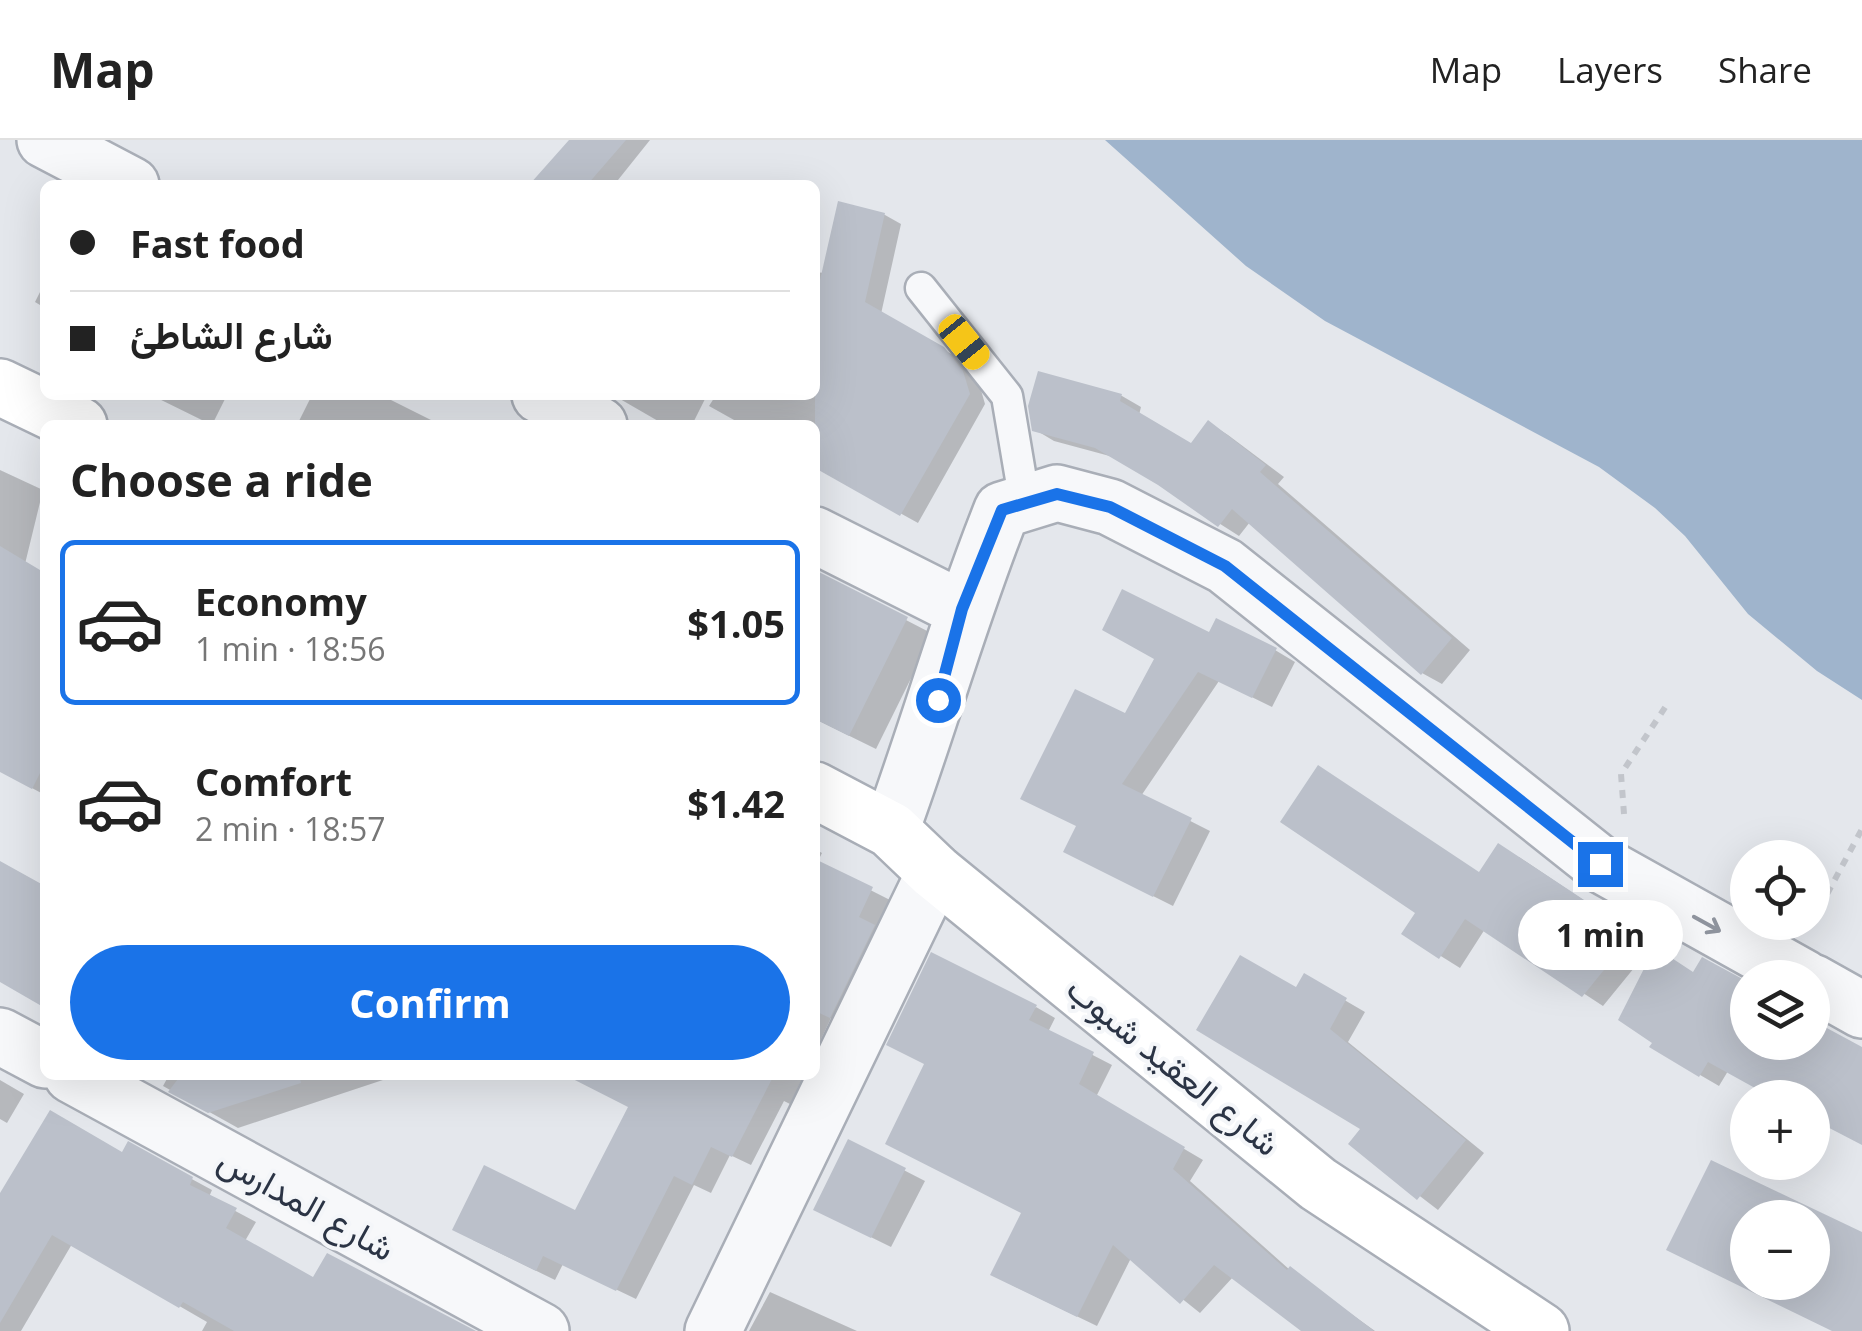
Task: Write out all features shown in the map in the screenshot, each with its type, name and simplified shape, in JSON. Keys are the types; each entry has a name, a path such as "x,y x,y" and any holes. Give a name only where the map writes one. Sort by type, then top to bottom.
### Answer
{"main road":[{"path":"0,387 69,420"},
{"name":"شارع العقيد شبوب","path":"820,793 891,830 934,872 1318,1184 1541,1331"}],"street":[{"path":"45,140 121,180"},
{"path":"550,400 589,420"},
{"path":"891,830 938,700 962,609 1002,510 1057,494 1110,507 1225,566 1584,852 1772,960"},
{"path":"820,538 962,609"},
{"path":"713,1331 934,872"},
{"path":"1830,992 1862,1010"},
{"path":"0,1036 40,1057"},
{"name":"شارع المدارس","path":"81,1080 542,1331"}],"lane":[{"path":"921,288 1007,396 1025,503"}],"path":[{"path":"1628,880 1621,774 1668,703"},
{"path":"1830,889 1862,829"}],"water":[{"path":"1105,140 1862,140 1862,700 1817,671 1748,614 1685,536 1655,508 1599,467 1325,321 1246,266"}],"building":[{"path":"569,140 626,140 591,180 533,180"},
{"path":"838,201 885,213 865,302 944,347 963,371 970,394 900,516 820,471 820,420 815,420 815,400 820,400 820,280"},
{"path":"1038,371 1122,394 1120,401 1191,443 1208,420 1266,465 1260,472 1452,638 1421,675 1232,509 1218,527 1095,448 1032,431 1028,406"},
{"path":"0,546 40,570 40,773 32,789 0,772"},
{"path":"820,573 908,617 849,736 820,722"},
{"path":"1122,589 1209,632 1216,618 1277,648 1252,698 1198,672 1122,784 1192,818 1153,897 1063,852 1076,826 1020,799 1075,689 1125,713 1154,659 1102,630"},
{"path":"1318,765 1479,872 1498,843 1634,933 1582,997 1465,919 1439,959 1401,934 1415,913 1280,822"},
{"path":"0,861 40,883 40,1005 0,982"},
{"path":"820,861 873,887 859,917 875,925 830,1018 820,1013"},
{"path":"1655,947 1693,972 1702,957 1730,972 1730,1060 1830,1060 1830,1030 1862,1047 1862,1145 1830,1128 1830,1080 1740,1080 1708,1062 1699,1077 1649,1047 1652,1043 1618,1020"},
{"path":"931,952 1037,1005 1029,1020 1094,1052 1079,1084 1185,1147 1173,1169 1287,1270 1290,1266 1374,1331 1301,1331 1214,1265 1180,1304 1113,1245 1077,1317 990,1275 1021,1213 885,1144 924,1064 886,1045"},
{"path":"1240,955 1296,987 1304,973 1347,998 1330,1029 1466,1140 1417,1200 1348,1144 1360,1129 1196,1030"},
{"path":"177,1080 301,1083 208,1113 168,1092"},
{"path":"575,1080 771,1080 732,1157 711,1147 692,1185 674,1176 616,1291 543,1256 536,1271 452,1230 484,1165 575,1210 628,1107"},
{"path":"50,1110 122,1152 128,1141 193,1177 190,1185 237,1208 226,1228 313,1277 327,1253 476,1331 234,1331 183,1302 179,1308 52,1235 0,1323 0,1193"},
{"path":"848,1139 906,1168 871,1238 813,1210"},
{"path":"1711,1160 1730,1169 1730,1180 1753,1180 1795,1200 1730,1200 1730,1281 1666,1250"},
{"path":"1830,1217 1862,1232 1862,1331 1832,1331 1768,1300 1830,1300"}],"route":[{"path":"938,700 962,609 1002,510 1057,494 1110,507 1225,566 1600,864"}]}
